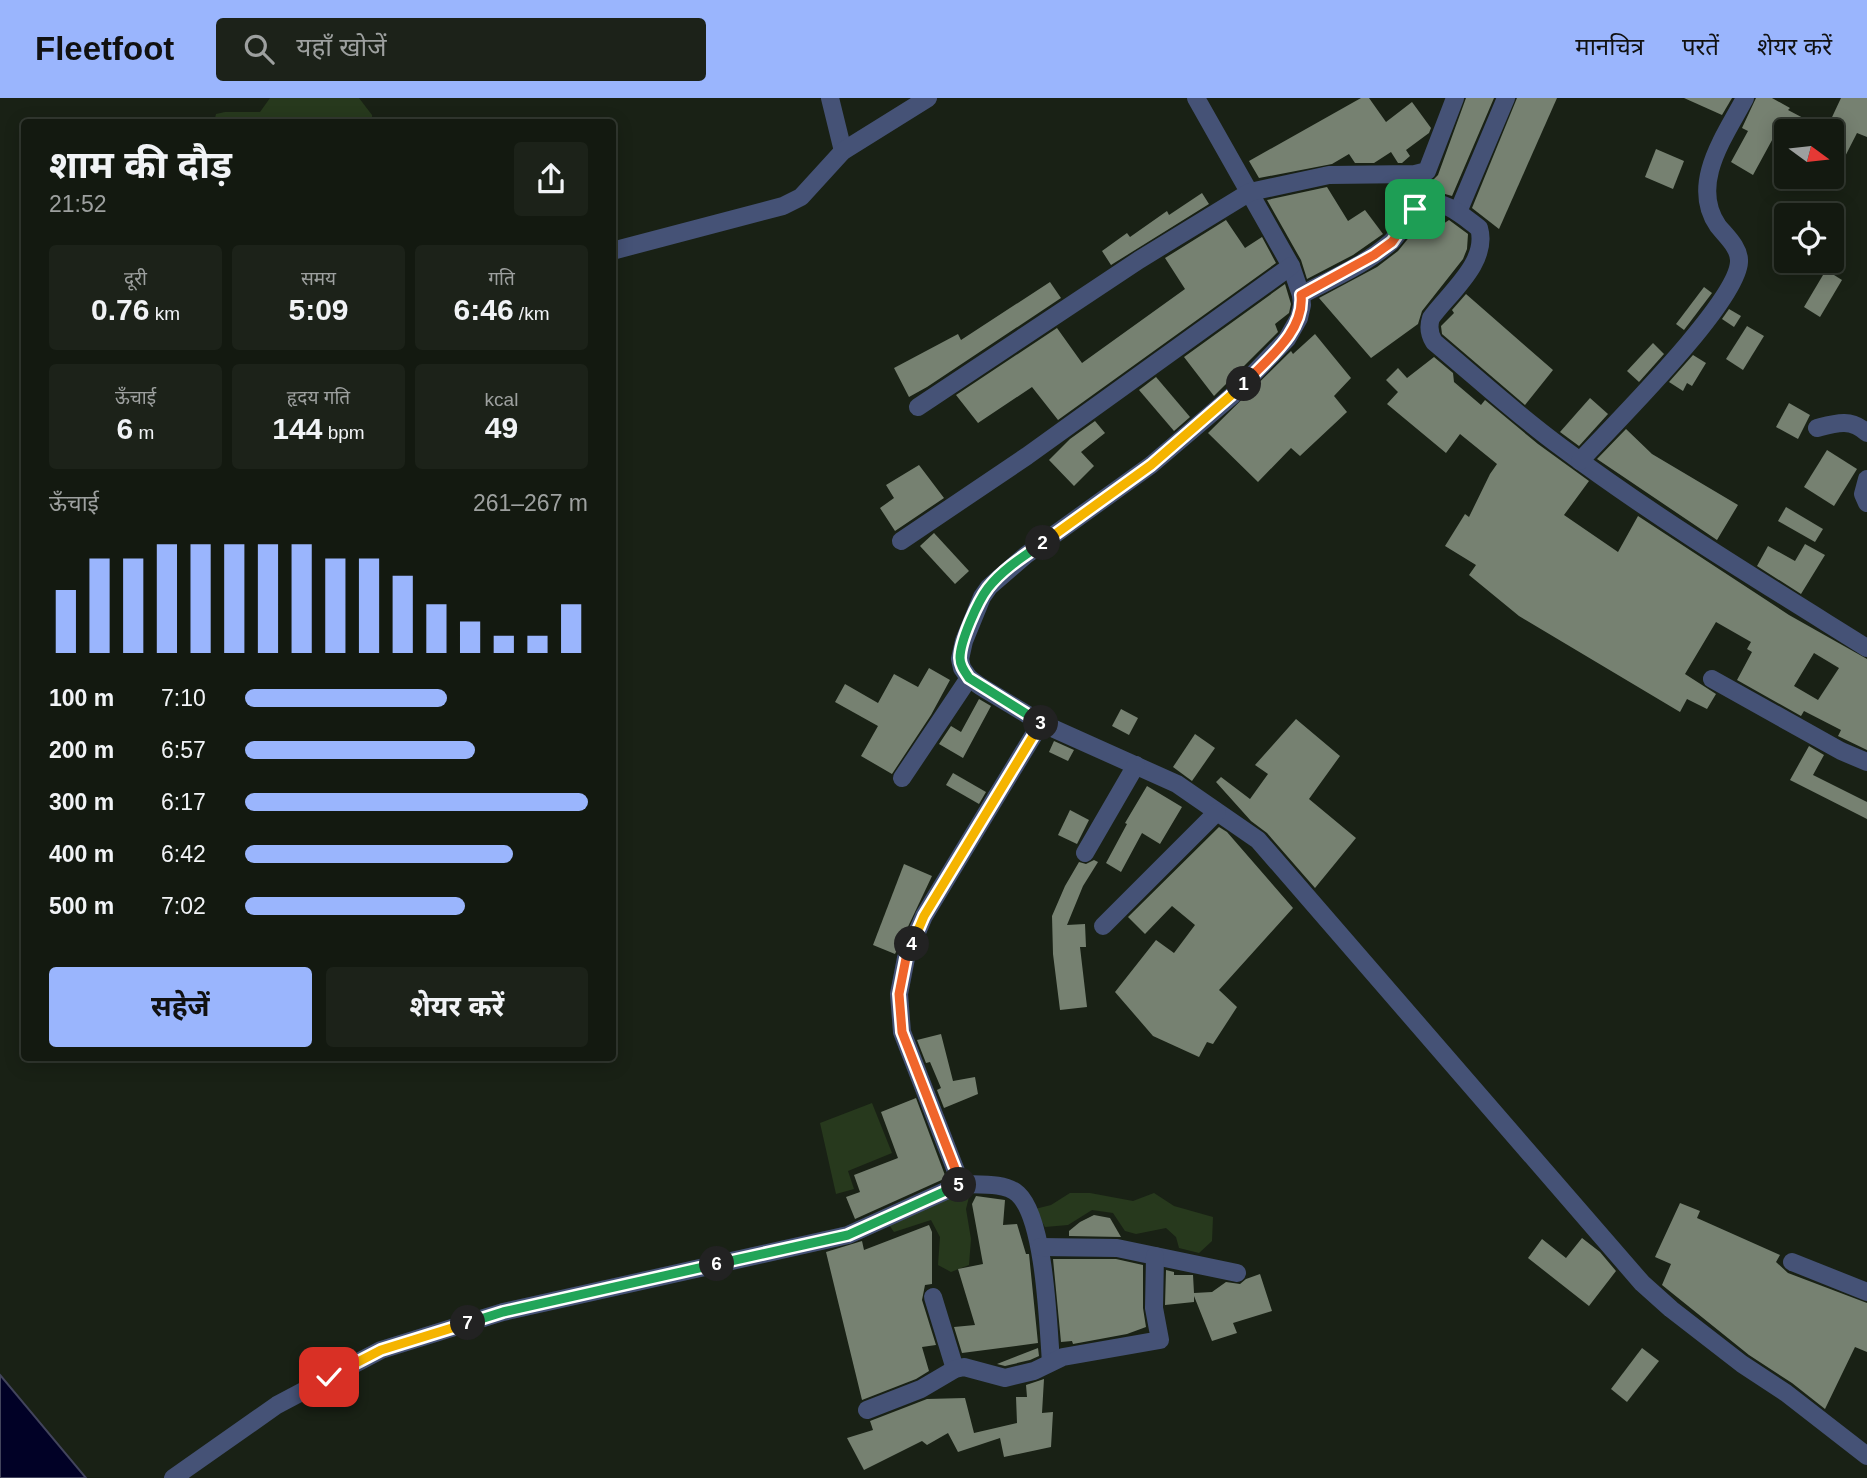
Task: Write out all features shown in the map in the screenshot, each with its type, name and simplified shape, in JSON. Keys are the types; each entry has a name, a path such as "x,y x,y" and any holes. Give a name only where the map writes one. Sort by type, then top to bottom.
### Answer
{"street":[{"path":"830,98 843,151"},
{"path":"616,250 783,206 801,197 843,151 928,98"},
{"path":"1196,98 1290,266 1303,305 1299,318 1287,339 1233,396 1151,465 1026,555 989,587 982,597 964,641 960,659 962,668 969,678 1041,723 1177,784 1258,840 1642,1283 1742,1364 1786,1393 1867,1456"},
{"path":"918,407 1139,260 1250,192 1329,175 1423,172 1430,166 1455,98"},
{"path":"1458,212 1506,98"},
{"path":"1580,461 1683,350 1713,313 1735,277 1740,259 1737,249 1717,224 1709,209 1706,194 1711,167 1745,98"},
{"path":"1422,204 1423,172"},
{"path":"1301,295 1374,255 1392,242 1415,209 1422,204 1432,203 1458,212 1479,228 1482,248 1466,274 1431,318 1430,336 1580,461 1712,552 1867,648"},
{"path":"901,541 1027,456 1290,266"},
{"path":"1817,428 1849,422 1867,433"},
{"path":"1867,479 1863,495 1867,503"},
{"path":"902,778 969,678"},
{"path":"1712,679 1841,751 1867,762"},
{"path":"961,1184 902,1032 899,994 906,958 924,916 1041,723"},
{"path":"1085,853 1136,765"},
{"path":"1103,926 1217,812"},
{"path":"173,1478 277,1405 381,1350 503,1312 848,1235 961,1184 1007,1187 1018,1194 1029,1214 1040,1247 1051,1362"},
{"path":"1040,1247 1104,1247 1237,1273"},
{"path":"867,1410 921,1389 955,1369 964,1367 1004,1378 1034,1371 1063,1357 1160,1340 1154,1308 1155,1256"},
{"path":"1792,1262 1867,1292"},
{"path":"933,1297 955,1369"}],"green space":[{"path":"270,98 359,98 372,115 372,119 215,119 216,114 225,112 260,112"},
{"path":"872,1103 892,1153 848,1171 854,1189 836,1194 820,1123"},
{"path":"957,1191 970,1193 966,1209 971,1239 969,1265 951,1272 938,1265 940,1237 931,1220 894,1232 887,1222"},
{"path":"1070,1193 1090,1193 1133,1201 1154,1193 1174,1206 1213,1217 1212,1241 1199,1253 1179,1248 1176,1237 1166,1228 1136,1234 1125,1231 1113,1213 1092,1210 1068,1225 1045,1227 1035,1209 1051,1205"}],"water":[{"path":"0,1375 86,1478 0,1478"}],"building":[{"path":"1361,98 1369,98 1386,122 1412,102 1431,128 1429,133 1406,150 1410,156 1402,163 1398,163 1391,152 1374,163 1355,163 1349,154 1332,164 1259,178 1249,161"},
{"path":"1466,98 1494,98 1452,196 1428,189 1438,175"},
{"path":"1517,98 1557,98 1499,229 1472,208"},
{"path":"1684,98 1732,98 1722,115"},
{"path":"1756,98 1772,98 1805,119 1774,119 1774,136 1753,175 1731,162 1748,131 1742,128"},
{"path":"1841,98 1867,98 1867,137 1857,133 1844,158 1844,119 1831,119"},
{"path":"1656,149 1684,161 1673,189 1645,177"},
{"path":"1327,187 1348,221 1365,210 1383,234 1353,255 1307,279 1301,260 1267,200"},
{"path":"1202,193 1209,204 1111,265 1102,251 1127,233 1130,237 1167,211 1169,215"},
{"path":"1226,220 1245,248 1262,237 1276,263 1058,420 1032,387 978,423 956,395 1057,328 1082,363 1185,289 1165,258"},
{"path":"1449,220 1468,234 1463,259 1422,311 1418,324 1371,358 1319,298 1377,267 1398,251 1411,235 1426,225 1431,232"},
{"path":"1824,273 1831,273 1842,280 1820,317 1804,307"},
{"path":"1050,282 1061,298 909,397 894,368 958,334 961,340"},
{"path":"1285,284 1291,304 1289,313 1275,324 1278,332 1214,396 1184,357"},
{"path":"1704,287 1712,293 1684,330 1676,324"},
{"path":"1466,294 1553,370 1525,405 1442,334 1441,326 1454,313 1452,310"},
{"path":"1729,309 1741,316 1734,327 1722,319"},
{"path":"1747,326 1764,336 1743,370 1726,359"},
{"path":"1315,334 1351,378 1334,396 1347,412 1300,456 1291,448 1258,482 1208,433 1291,351 1293,354"},
{"path":"1653,343 1664,354 1639,382 1627,371"},
{"path":"1693,355 1706,363 1692,386 1687,383 1683,391 1669,382"},
{"path":"1434,357 1453,373 1454,382 1481,405 1485,400 1538,444 1589,481 1564,515 1618,552 1638,516 1789,615 1867,659 1867,750 1838,736 1841,730 1804,711 1801,716 1737,680 1752,652 1747,649 1751,642 1716,622 1685,674 1716,694 1707,709 1687,699 1680,712 1519,616 1469,575 1476,565 1445,546 1465,514 1469,517 1497,464 1460,434 1446,453 1387,404 1398,392 1386,380 1398,368 1407,378","holes":["1814,653 1839,668 1818,700 1794,686"]},
{"path":"1156,377 1190,417 1174,431 1139,390"},
{"path":"1590,398 1608,414 1579,446 1560,432"},
{"path":"1789,403 1810,415 1798,439 1776,427"},
{"path":"1095,421 1105,433 1081,452 1094,466 1074,486 1049,460 1070,439"},
{"path":"1626,429 1652,454 1738,505 1717,540 1597,459"},
{"path":"1827,450 1857,469 1834,506 1804,487"},
{"path":"919,465 944,498 895,531 880,508 894,498 886,485"},
{"path":"1786,507 1823,529 1815,542 1778,521"},
{"path":"934,533 969,571 955,584 920,546"},
{"path":"1805,544 1825,555 1801,594 1757,566 1768,546 1795,561"},
{"path":"929,668 950,680 931,715 892,774 861,756 878,726 835,702 845,684 878,703 894,674 918,687"},
{"path":"979,699 991,706 963,758 939,744 951,726 961,732"},
{"path":"1121,709 1138,718 1129,735 1112,726"},
{"path":"1296,719 1340,756 1309,799 1356,838 1315,888 1267,833 1251,821 1216,782 1221,777 1250,799 1268,774 1255,765"},
{"path":"1195,734 1215,748 1192,781 1173,767"},
{"path":"1054,741 1074,750 1068,761 1049,752"},
{"path":"1809,746 1824,755 1813,775 1867,802 1867,819 1790,780"},
{"path":"953,773 986,792 979,804 946,785"},
{"path":"1147,786 1182,807 1160,844 1142,833 1121,872 1106,863"},
{"path":"1070,810 1089,820 1077,844 1058,835"},
{"path":"1219,827 1227,832 1293,908 1219,990 1237,1007 1213,1044 1207,1042 1199,1057 1153,1036 1115,992 1156,940 1174,953 1195,925 1172,906 1145,934 1128,917"},
{"path":"1094,860 1098,862 1083,886 1067,925 1085,924 1086,947 1080,947 1087,1007 1060,1010 1053,954 1052,916 1079,862 1086,864"},
{"path":"904,864 932,876 895,954 873,945"},
{"path":"941,1034 953,1081 975,1077 978,1094 944,1108 937,1090 941,1088 930,1062 926,1063 917,1040"},
{"path":"916,1098 946,1178 855,1219 846,1197 860,1192 854,1175 898,1158 881,1112"},
{"path":"976,1196 1005,1200 1003,1225 1017,1224 1026,1254 1029,1254 1038,1343 962,1353 954,1327 975,1325 958,1269 983,1264 972,1204"},
{"path":"1680,1203 1700,1211 1697,1218 1780,1255 1776,1262 1788,1273 1867,1303 1867,1352 1855,1347 1825,1409 1749,1355 1662,1285 1671,1264 1655,1257"},
{"path":"1094,1215 1110,1218 1121,1237 1069,1236 1069,1231"},
{"path":"929,1225 932,1232 932,1284 925,1285 922,1300 936,1345 922,1347 929,1371 916,1379 862,1400 826,1252 862,1241 864,1250"},
{"path":"1582,1238 1600,1252 1616,1271 1589,1306 1528,1258 1542,1239 1566,1258"},
{"path":"1053,1259 1116,1259 1143,1265 1146,1327 1127,1334 1073,1344 1072,1341 1061,1342"},
{"path":"1166,1270 1174,1272 1174,1275 1193,1275 1194,1293 1212,1292 1226,1282 1240,1284 1260,1274 1272,1311 1233,1323 1237,1333 1212,1341 1194,1296 1194,1302 1165,1305"},
{"path":"1038,1348 1039,1356 1030,1360 1005,1366 997,1364"},
{"path":"1642,1348 1659,1361 1627,1402 1611,1389"},
{"path":"1044,1379 1042,1413 1053,1412 1051,1447 1004,1457 1000,1438 958,1452 948,1433 927,1445 922,1441 864,1470 847,1438 873,1430 870,1421 927,1399 965,1398 974,1433 1017,1423 1016,1397 1027,1397 1026,1385"}],"route":[{"path":"329,1377 381,1350 503,1312 848,1235 961,1184 902,1032 899,994 906,958 924,916 1041,723 980,686 969,678 962,668 960,659 964,641 982,597 1008,568 1151,465 1233,396 1287,339 1299,318 1303,305 1301,295 1374,255 1392,242 1415,209"}]}
